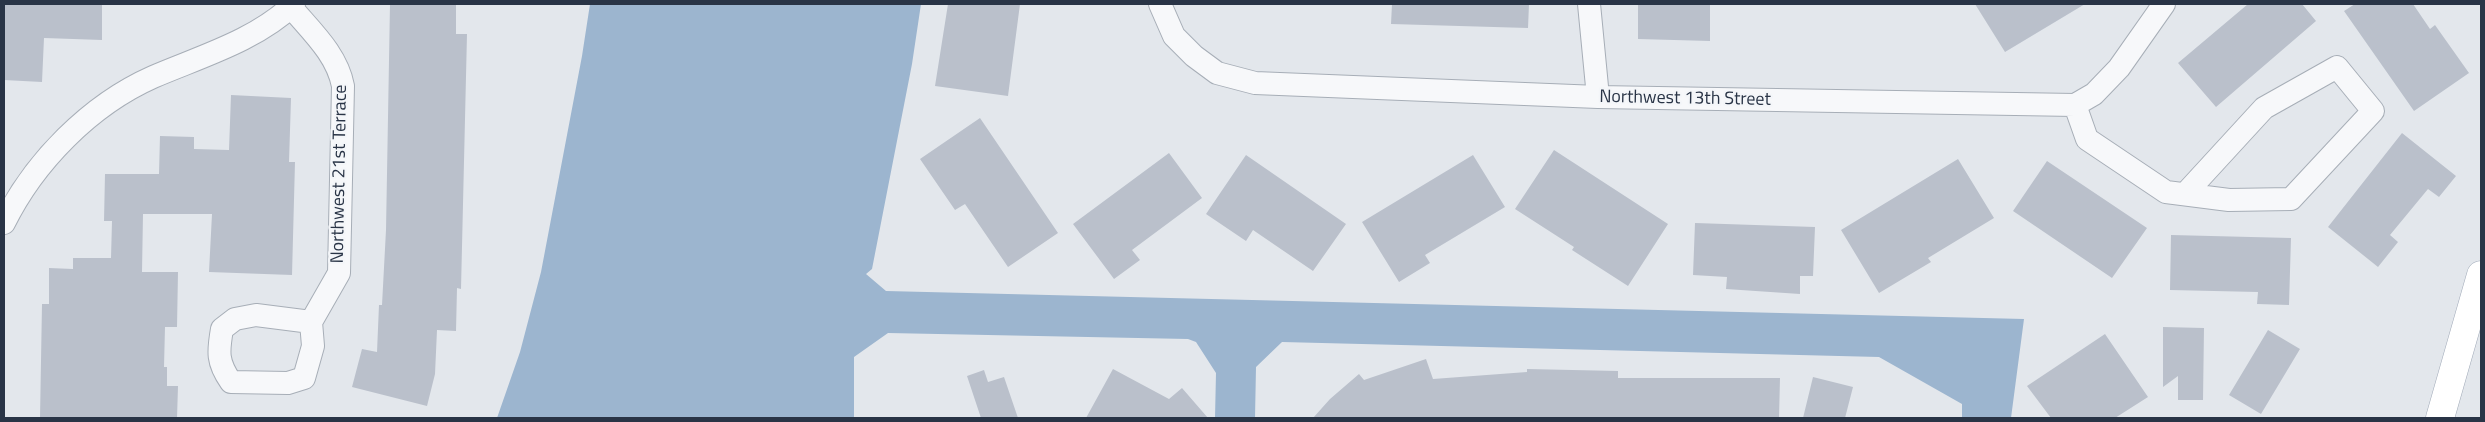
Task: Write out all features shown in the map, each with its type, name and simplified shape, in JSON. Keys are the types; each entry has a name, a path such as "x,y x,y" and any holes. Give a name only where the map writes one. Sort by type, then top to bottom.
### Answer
{"main road":[{"path":"2440,418 2481,275"}],"street":[{"name":"Northwest 13th Street","path":"1160,4 1174,36 1194,56 1217,73 1255,83 1598,97 2075,105"},
{"path":"1590,4 1598,97"},
{"path":"2164,4 2120,68 2094,94 2075,105 2087,139 2166,192 2229,200 2291,199 2373,111 2337,67 2264,108 2185,194"},
{"path":"4,223 26,186 52,153 88,119 115,99 151,78 227,48 263,27 292,5"},
{"name":"Northwest 21st Terrace","path":"292,5 331,54 340,69 343,86 339,273 312,322"}],"water":[{"path":"590,4 921,4 912,64 872,269 866,274 886,291 2024,319 2011,418 1962,418 1962,404 1879,357 1282,342 1256,367 1255,418 1215,418 1216,373 1196,342 1188,339 888,333 854,357 854,418 497,418 520,352 541,272"}],"building":[{"path":"4,4 102,4 102,40 44,38 42,82 4,80"},
{"path":"390,4 456,4 456,34 467,34 461,289 457,288 456,331 437,330 435,374 427,406 352,387 362,349 377,352 379,305 382,305 386,230"},
{"path":"948,4 1020,4 1008,96 935,86"},
{"path":"1392,4 1529,4 1528,28 1391,24"},
{"path":"1638,4 1710,4 1710,41 1638,39"},
{"path":"1975,4 2085,4 2005,52"},
{"path":"2248,4 2302,4 2316,21 2216,107 2178,63"},
{"path":"2355,4 2413,4 2430,29 2435,25 2469,73 2414,111 2344,11"},
{"path":"231,95 291,98 289,162 295,162 292,275 209,272 212,214 143,214 142,272 178,272 177,327 165,327 164,367 167,367 167,386 178,386 177,418 40,418 42,304 49,304 49,268 73,269 73,258 111,258 112,221 104,221 105,174 159,174 160,136 194,137 194,149 229,150"},
{"path":"980,118 1058,233 1008,267 965,204 955,210 920,159"},
{"path":"2402,133 2456,176 2439,197 2428,189 2390,235 2398,242 2378,267 2328,227"},
{"path":"1554,150 1668,224 1628,286 1572,250 1574,247 1515,209"},
{"path":"1169,153 1202,198 1132,250 1140,260 1114,279 1073,224"},
{"path":"1246,155 1346,224 1313,271 1253,230 1246,241 1206,214"},
{"path":"1473,155 1505,207 1425,255 1430,263 1399,282 1362,222"},
{"path":"1958,159 1994,218 1928,258 1931,262 1879,293 1841,230"},
{"path":"2047,161 2147,228 2112,278 2013,211"},
{"path":"1695,223 1815,227 1813,276 1800,276 1800,294 1726,289 1727,277 1693,275"},
{"path":"2171,235 2291,238 2289,305 2257,304 2258,292 2170,290"},
{"path":"2163,327 2204,328 2203,400 2178,400 2178,376 2163,387"},
{"path":"2268,330 2300,349 2261,414 2229,395"},
{"path":"2105,334 2148,397 2115,418 2051,418 2027,386"},
{"path":"1426,359 1433,379 1527,372 1527,369 1618,371 1618,378 1780,378 1779,418 1313,418 1330,399 1359,374 1364,380"},
{"path":"1113,369 1169,399 1182,388 1208,418 1086,418"},
{"path":"984,370 988,382 1004,377 1018,418 981,418 967,376"},
{"path":"1813,377 1853,387 1845,418 1803,418"}]}
